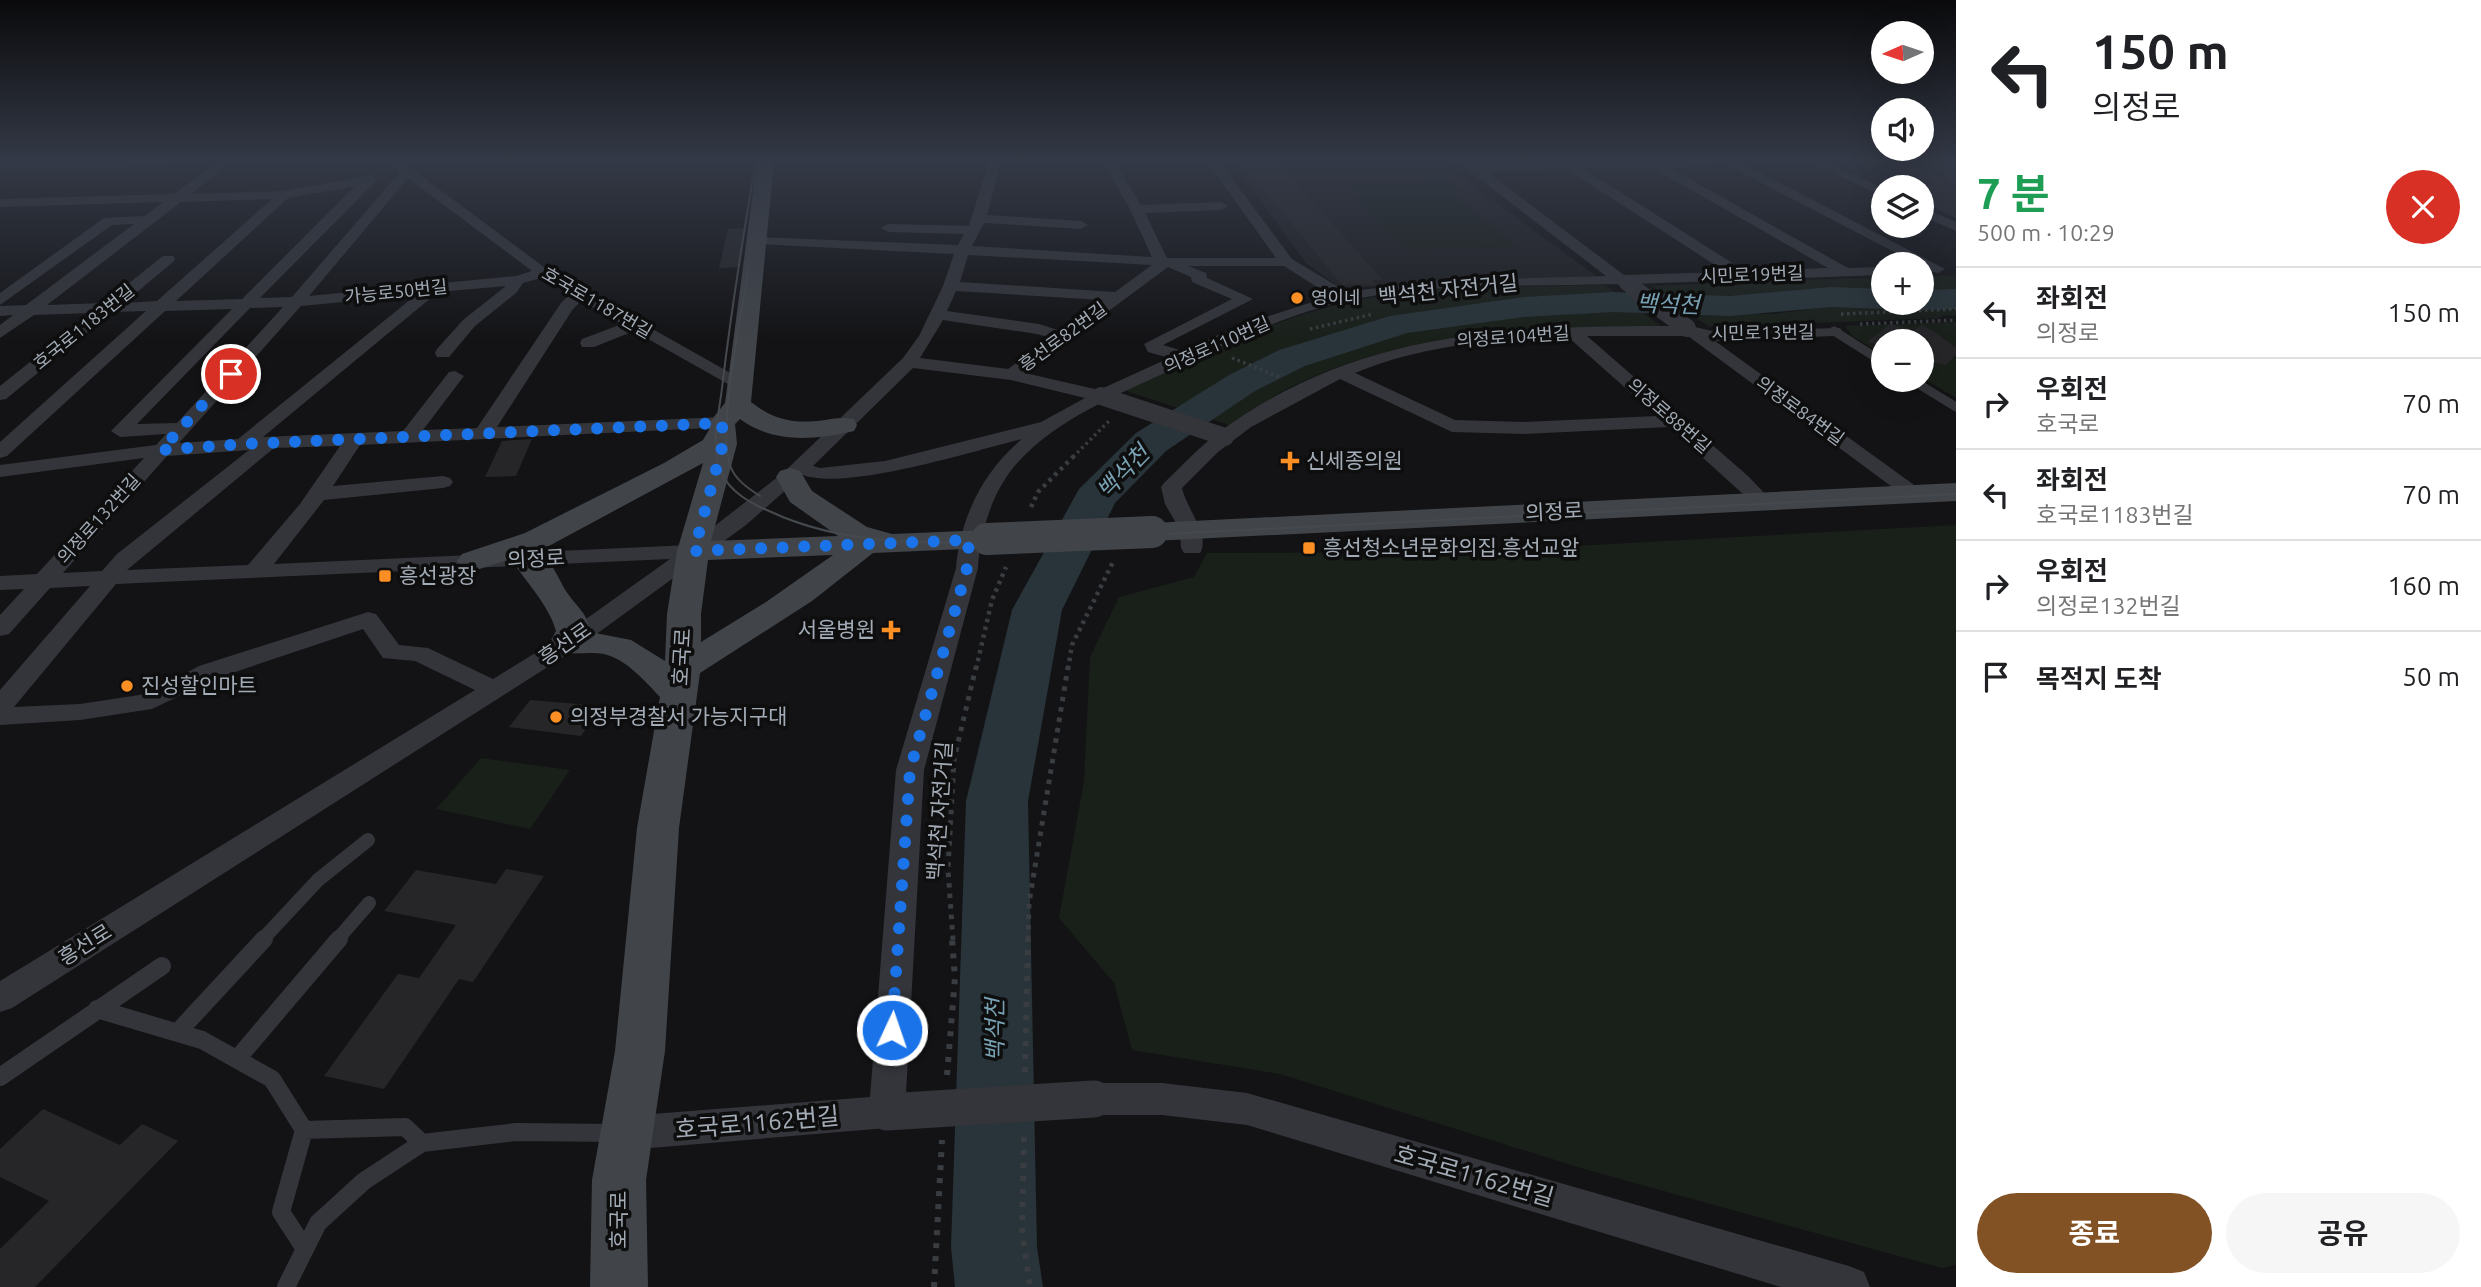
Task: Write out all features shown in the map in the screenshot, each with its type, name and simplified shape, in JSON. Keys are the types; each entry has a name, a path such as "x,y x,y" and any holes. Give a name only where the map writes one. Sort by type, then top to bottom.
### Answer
{"street":[{"path":"0,300 109,221"},
{"path":"0,333 148,221"},
{"path":"0,452 255,221"},
{"path":"182,428 120,431 328,221"},
{"name":"의정로132번길","path":"0,629 296,302 358,221"},
{"name":"호국로1187번길","path":"472,221 543,273 636,324 731,411"},
{"name":"호국로","path":"619,1287 619,1180 640,1051 658,828 682,682 684,614 694,551 731,411 760,221"},
{"name":"흥선로","path":"0,998 567,644 738,520 795,472 909,362 927,335 951,286 962,251 976,221"},
{"path":"1142,221 1163,263 1201,276 1197,279 1245,299 1152,344 1154,348 1185,357"},
{"path":"1257,221 1287,262 1344,297"},
{"name":"의정로84번길","path":"1545,221 1914,494"},
{"path":"1657,221 1743,276"},
{"path":"1755,221 1845,272"},
{"path":"1845,221 1938,269"},
{"path":"888,228 1081,225"},
{"path":"758,240 1106,257 1163,263 1287,262"},
{"name":"호국로1183번길","path":"0,395 168,259"},
{"name":"흥선로82번길","path":"909,362 1011,375 1163,263"},
{"path":"1934,269 1956,268"},
{"name":"시민로19번길","path":"1624,281 1871,271"},
{"name":"가능로50번길","path":"0,311 296,302 517,280 543,273"},
{"path":"443,353 468,323 512,290 517,280"},
{"name":"의정로110번길","path":"887,1112 910,770 992,483 1012,457 1048,426 1101,396 1244,329 1344,297 1428,286 1624,281"},
{"path":"951,286 1082,293 1117,298"},
{"path":"243,444 434,288"},
{"path":"483,434 568,306 580,293"},
{"path":"937,315 1039,329 1062,336"},
{"path":"587,343 636,324"},
{"name":"시민로13번길","path":"1689,329 1712,336 1834,331"},
{"name":"의정로104번길","path":"1192,539 1175,504 1171,487 1225,437 1322,380 1401,351 1454,341 1689,329"},
{"name":"의정로88번길","path":"1574,333 1762,501"},
{"path":"1341,373 1452,426 1524,428 1674,421"},
{"path":"1011,375 1101,396 1225,437"},
{"path":"408,437 455,376"},
{"path":"0,471 161,450 483,434 731,411 781,430 801,432 844,425"},
{"path":"473,561 536,540 674,469 714,445 731,411"},
{"path":"882,543 859,535 800,496 795,472 818,474 885,467 1048,426"},
{"path":"255,572 319,494 353,440"},
{"path":"0,707 125,559 269,443"},
{"path":"319,494 443,482"},
{"name":"의정로","path":"0,583 1152,532 1192,539 1762,501 1956,492"},
{"path":"567,644 592,641 621,648 682,682 833,572 882,543"},
{"path":"527,559 542,575 554,599 568,614 573,631 567,644"},
{"path":"0,716 80,712 152,701 208,671 368,619 392,653 419,653 495,690"},
{"name":"호국로1162번길","path":"627,1133 1094,1099 1162,1099 1247,1109 1849,1287"}],"lane":[{"path":"1834,331 1871,354"},
{"path":"1932,392 1956,407"},
{"path":"177,1033 318,880 368,840"},
{"path":"237,1059 369,903"},
{"path":"0,1077 162,966"},
{"path":"97,1009 202,1040 272,1079 304,1130 281,1212 305,1249"},
{"path":"304,1130 405,1127 422,1143"},
{"path":"286,1287 318,1223 355,1190 422,1143 516,1132 627,1133"}],"path":[{"path":"1934,310 1956,309"},
{"name":"백석천 자전거길","path":"1305,331 1384,311"},
{"path":"1840,314 1871,313"},
{"name":"시민로13번길","path":"1834,331 1834,326 1956,320"},
{"path":"1240,350 1227,357 1286,379"},
{"path":"1028,516 1038,492 1110,419"},
{"path":"1025,1080 1029,903 1072,645 1116,557"},
{"name":"백석천 자전거길","path":"946,1087 955,978 948,869 954,759 992,600 1007,564"},
{"path":"934,1287 943,1128"},
{"path":"1024,1135 1022,1230 1030,1287"}],"shaded area":[{"path":"1276,221 1521,221 1596,276 1340,288 1306,263"},
{"path":"1379,221 1486,221 1517,247 1410,250"},
{"path":"1956,275 1956,293 1934,294 1934,276"},
{"path":"1871,278 1871,292 1818,290 1744,297 1668,297 1652,286"},
{"path":"1605,285 1661,326 1474,337 1383,353 1295,385 1232,426 1123,390 1259,330 1345,303 1442,289"},
{"path":"1842,305 1871,305 1871,315 1934,315 1934,306 1956,306 1956,315 1940,316 1942,318 1709,327 1689,313 1774,314"},
{"path":"1956,322 1956,398 1934,385 1934,329 1871,329 1871,348 1852,336 1845,326"},
{"path":"1956,525 1956,1265 1942,1268 1584,1169 1280,1074 1132,1050 1114,983 1059,918 1084,781 1090,657 1119,597 1194,577 1207,553 1464,552"},
{"path":"481,758 570,770 530,829 436,809"}],"building":[{"path":"1289,221 1330,221 1383,280 1371,280 1375,284 1342,285"},
{"path":"745,228 740,267 719,268 728,229"},
{"path":"1890,324 1911,329 1884,329"},
{"path":"1934,332 1956,348 1956,354 1946,365 1936,363"},
{"path":"532,439 516,476 485,477 502,441"},
{"name":"의정부경찰서 가능지구대","path":"530,700 602,706 581,736 509,727"},
{"path":"506,869 544,876 473,982 459,979 384,1089 324,1076 398,974 419,978 456,925 384,911 416,870 496,884"},
{"path":"43,1109 120,1145 142,1124 178,1141 35,1287 0,1287 0,1249 49,1201 0,1177 0,1149"}],"waterway":[{"name":"백석천","path":"999,1287 994,1247 997,801 1037,610 1095,498 1151,442 1242,383 1292,358 1402,323 1524,307 1613,302 1730,306 1831,297 1871,299"},
{"name":"백석천","path":"1934,300 1956,299"}],"tram line":[{"path":"746,221 717,419 718,462 725,479 735,491 748,500 800,523 831,532 895,541 1026,541 1956,494"},
{"path":"749,266 728,397 727,447 735,475 760,496"}],"place":[{"name":"영이네","path":"1297,298"},
{"name":"신세종의원","path":"1290,461"},
{"name":"흥선청소년문화의집.흥선교앞","path":"1309,548"},
{"name":"흥선광장","path":"385,576"},
{"name":"서울병원","path":"891,630"},
{"name":"진성할인마트","path":"127,686"},
{"name":"의정부경찰서 가능지구대","path":"556,717"}],"route":[{"path":"231,374 161,450 722,423 723,444 694,551 969,540 967,568 910,770 892,1030"}]}
